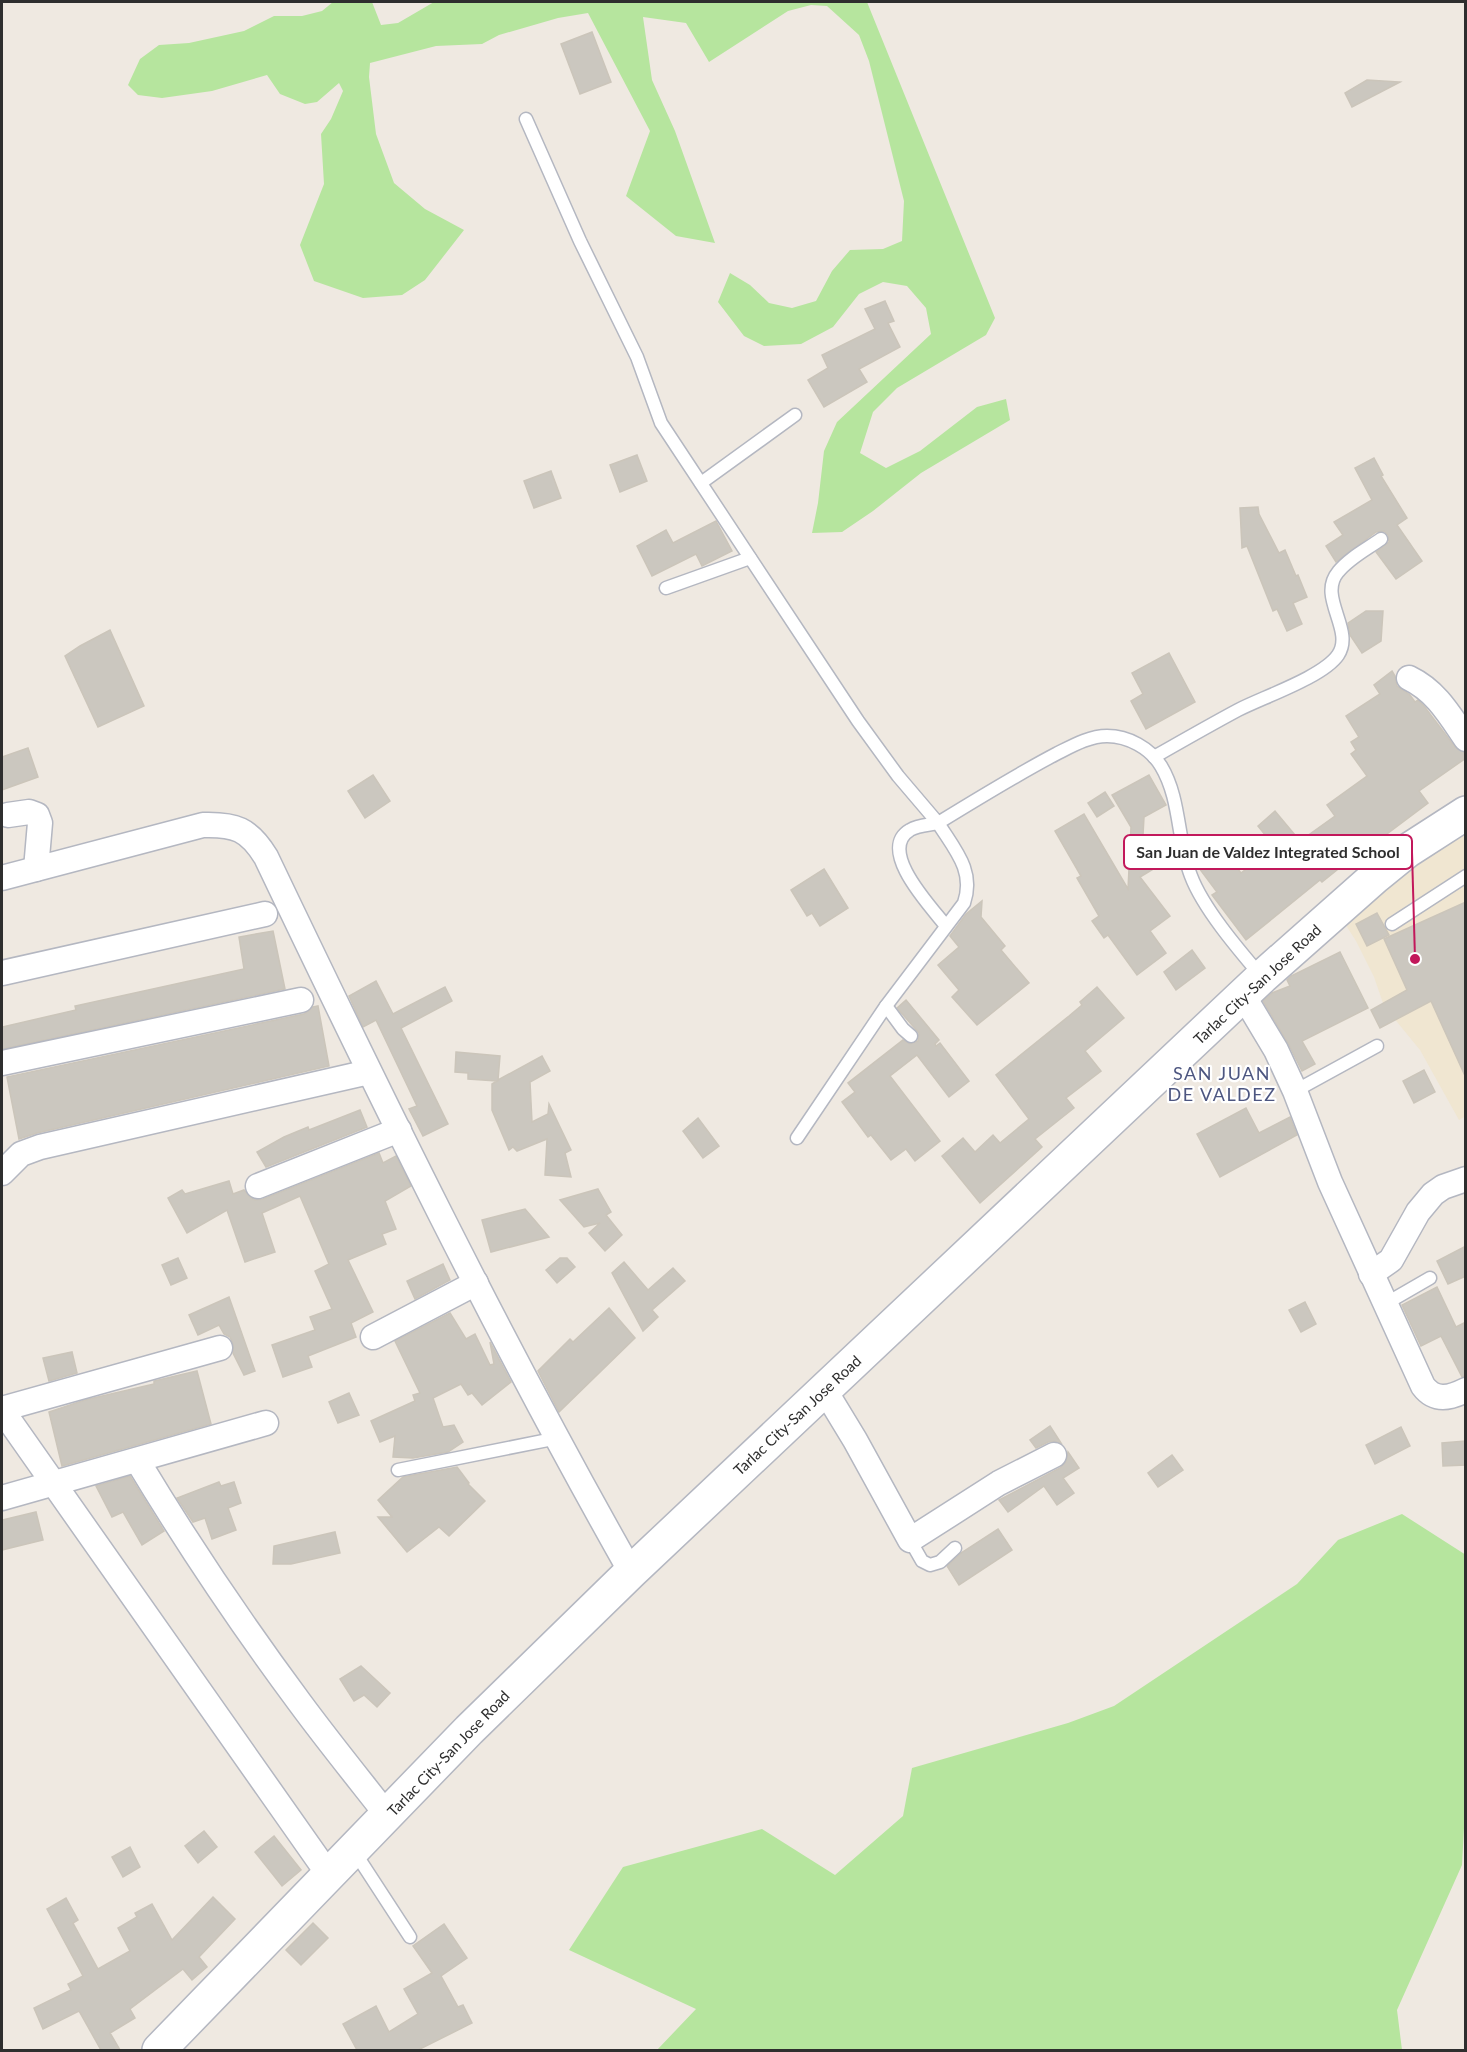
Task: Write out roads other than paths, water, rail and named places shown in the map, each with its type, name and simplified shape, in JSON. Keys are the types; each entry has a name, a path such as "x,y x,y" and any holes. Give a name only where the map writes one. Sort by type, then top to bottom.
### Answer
{"main road":[{"name":"Tarlac City-San Jose Road","path":"159,2050 469,1730 824,1389 1252,986 1391,864 1466,813"}],"street":[{"path":"1409,678 1423,685 1440,701 1466,739"},
{"path":"8,815 29,812 37,815 40,823 36,869"},
{"path":"2,878 203,825 228,825 246,833 258,843 369,1072 476,1283 631,1572"},
{"path":"2,973 266,914"},
{"path":"1252,986 1330,1182 1427,1391 1440,1398 1466,1390"},
{"path":"2,1063 301,1000"},
{"path":"2,1173 21,1154 40,1147 369,1072"},
{"path":"258,1186 399,1130"},
{"path":"1371,1274 1391,1260 1418,1212 1433,1194 1443,1187 1466,1179"},
{"path":"374,1337 476,1283"},
{"path":"219,1348 2,1409 329,1875"},
{"path":"824,1389 910,1540 999,1483 1054,1455"},
{"path":"2,1498 266,1422"},
{"path":"137,1460 175,1523 243,1623 299,1702 387,1815"}],"lane":[{"path":"526,119 580,241 637,357 656,415 879,750 938,823 965,868 968,885 964,903 886,1006 797,1138"},
{"path":"701,483 795,415"},
{"path":"1154,757 1238,710 1310,676 1337,657 1342,648 1342,640 1332,599 1332,581 1346,563 1381,539"},
{"path":"666,588 750,558"},
{"path":"946,926 906,873 900,852 902,840 909,831 938,823 1030,767 1080,742 1107,736 1122,738 1135,743 1154,757 1161,766 1172,792 1191,877 1199,893 1237,948 1252,986"},
{"path":"1392,924 1466,876"},
{"path":"886,1006 911,1036"},
{"path":"1295,1091 1377,1046"},
{"path":"1385,1304 1430,1278"},
{"path":"398,1470 558,1438"},
{"path":"910,1540 922,1561 930,1564 940,1562 955,1548"},
{"path":"354,1850 410,1937"}],"place":[{"name":"San Juan de Valdez Integrated School","path":"1415,959"}],"district":[{"name":"SAN JUAN DE VALDEZ","path":"1222,1083"}]}
